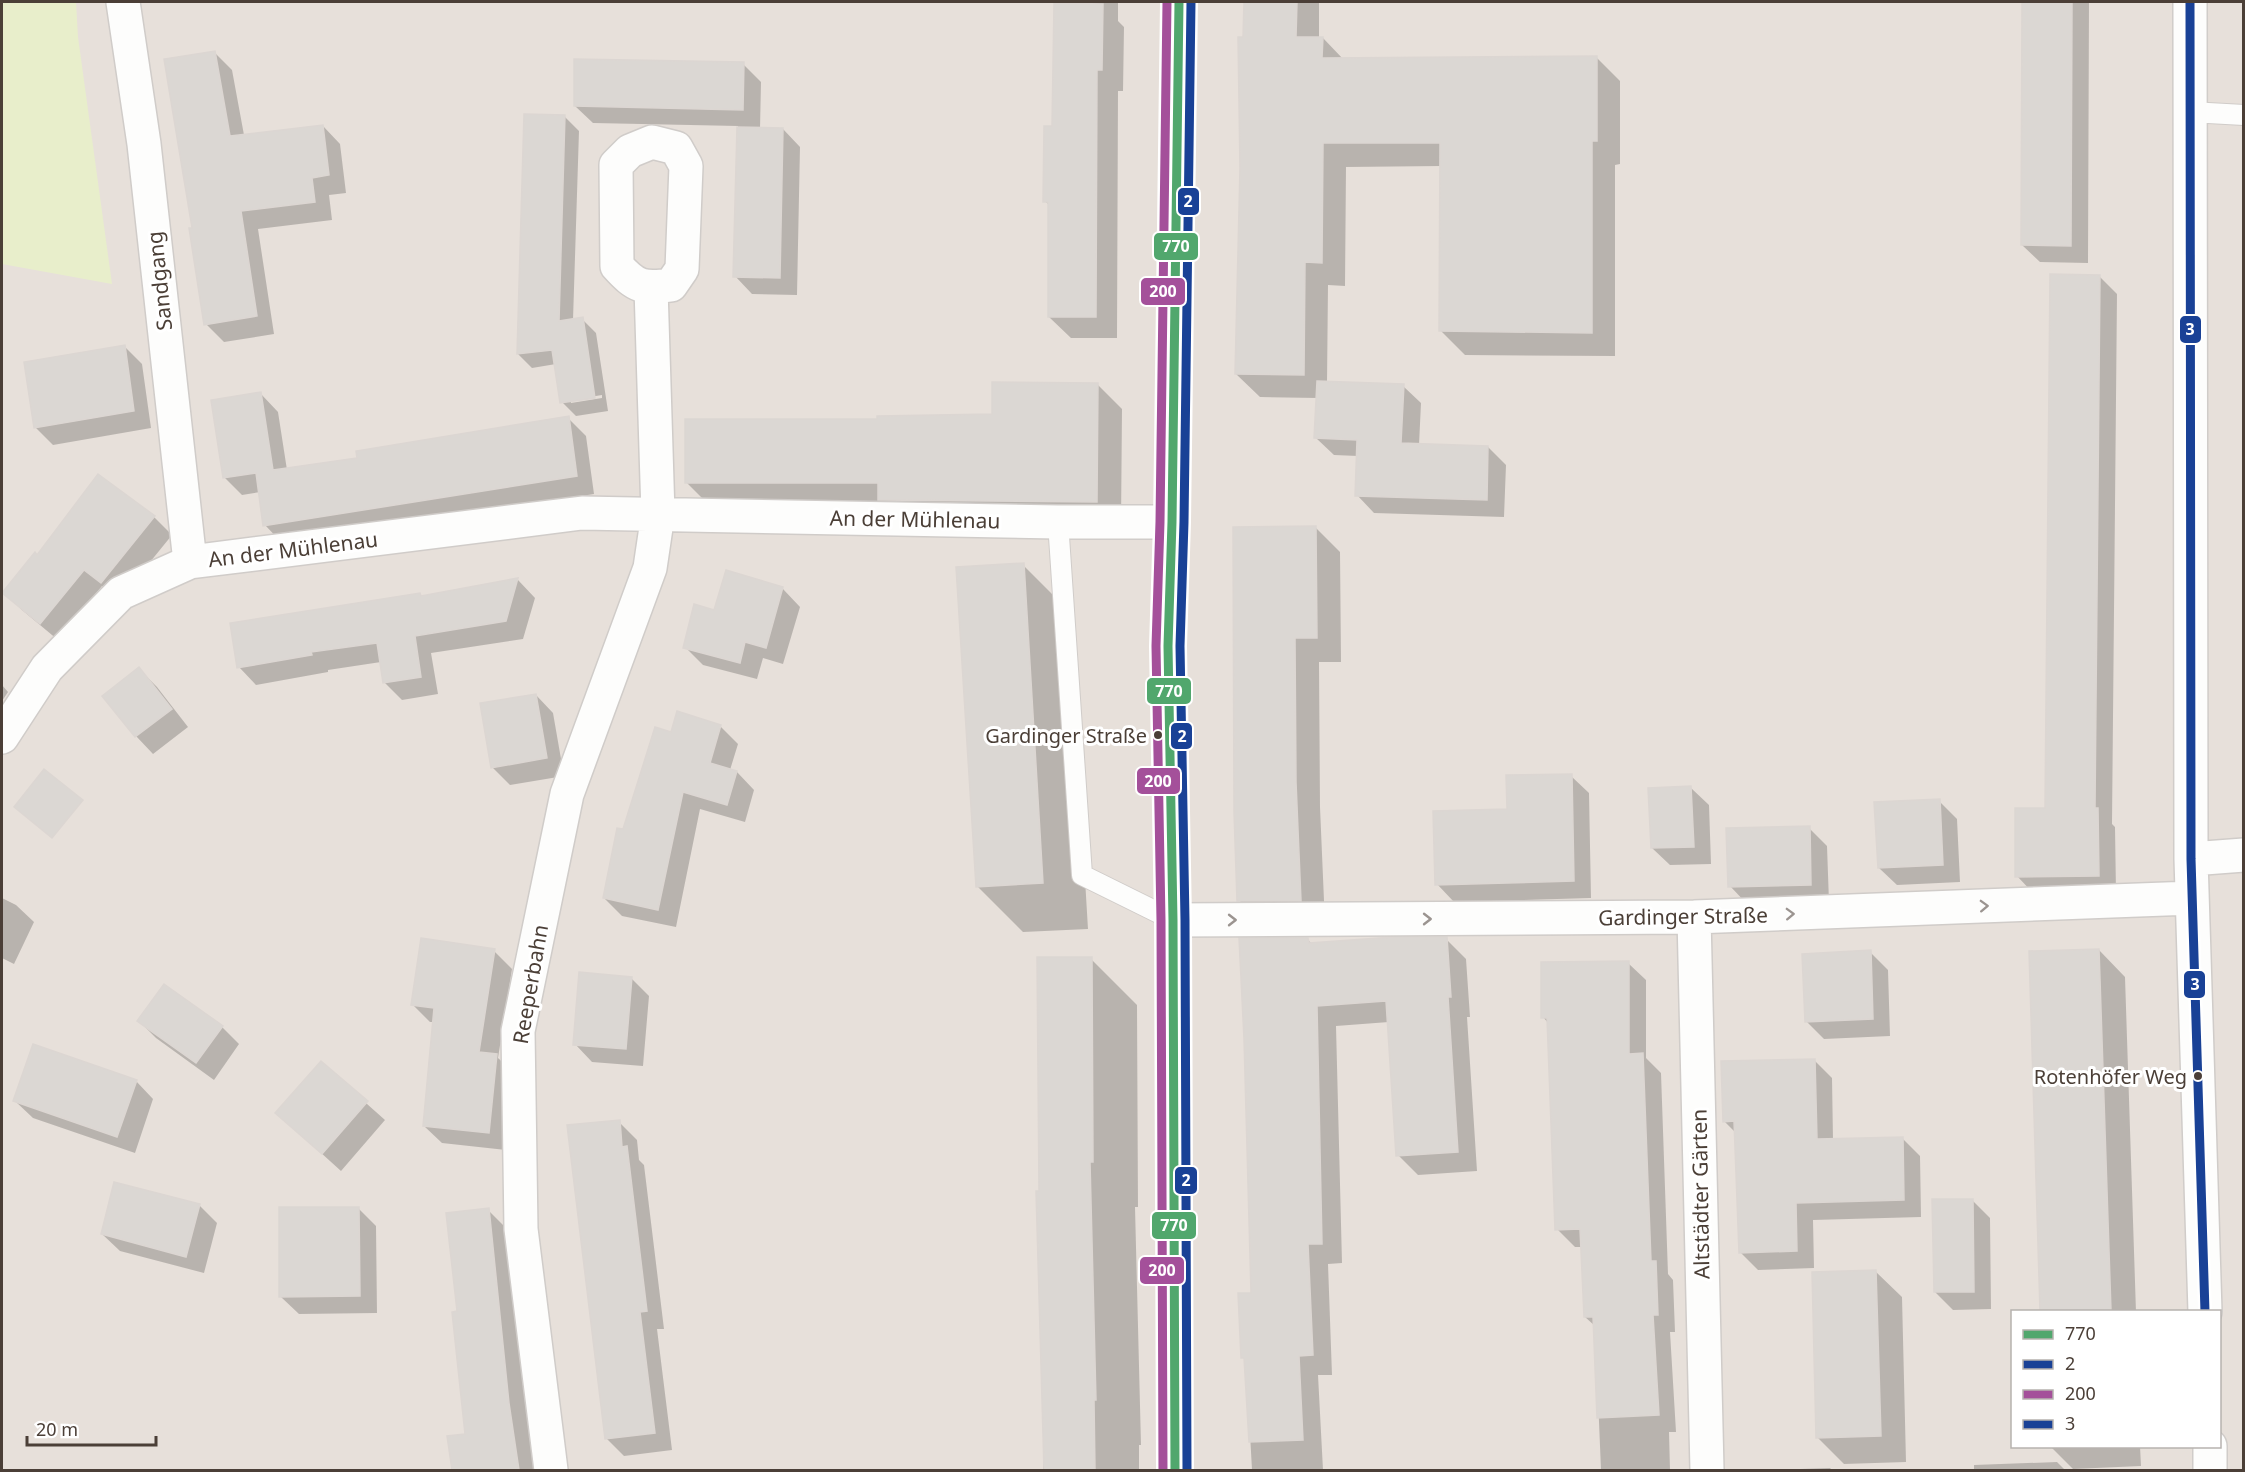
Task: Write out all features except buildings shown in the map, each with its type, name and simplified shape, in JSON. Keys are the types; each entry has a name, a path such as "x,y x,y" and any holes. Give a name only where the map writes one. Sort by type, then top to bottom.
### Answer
{"main road":[{"path":"1175,1470 1173,920 1168,646 1173,522 1179,2"}],"street":[{"name":"Sandgang","path":"123,2 144,144 190,562"},
{"path":"2190,2 2191,859 2205,1310"},
{"path":"651,288 658,514"},
{"name":"An der Mühlenau","path":"2,737 47,668 121,593 190,562 582,513 1173,522"},
{"name":"Reeperbahn","path":"551,1470 521,1228 518,1031 567,794 650,568 658,514"},
{"path":"2191,859 2244,855"},
{"name":"Gardinger Straße","path":"1173,920 1694,917 2192,898"},
{"name":"Altstädter Gärten","path":"1694,917 1707,1470"},
{"path":"2210,1448 2210,1470"}],"lane":[{"path":"2190,112 2244,115"},
{"path":"1058,522 1082,875 1173,920"}],"shaded area":[{"path":"2,2 2243,2 2243,1470 2,1470"}],"green space":[{"path":"2,2 76,2 78,37 112,284 2,264"}],"transit line":[{"name":"200","path":"1163,1470 1161,920 1156,646 1160,522 1167,2"},
{"name":"770","path":"1175,1470 1173,920 1168,646 1172,522 1179,2"},
{"name":"2","path":"1187,1470 1185,920 1180,646 1184,522 1191,2"},
{"name":"3","path":"2190,2 2191,859 2205,1310"}],"place":[{"name":"Gardinger Straße","path":"1158,735"},
{"name":"Rotenhöfer Weg","path":"2198,1076"}]}
